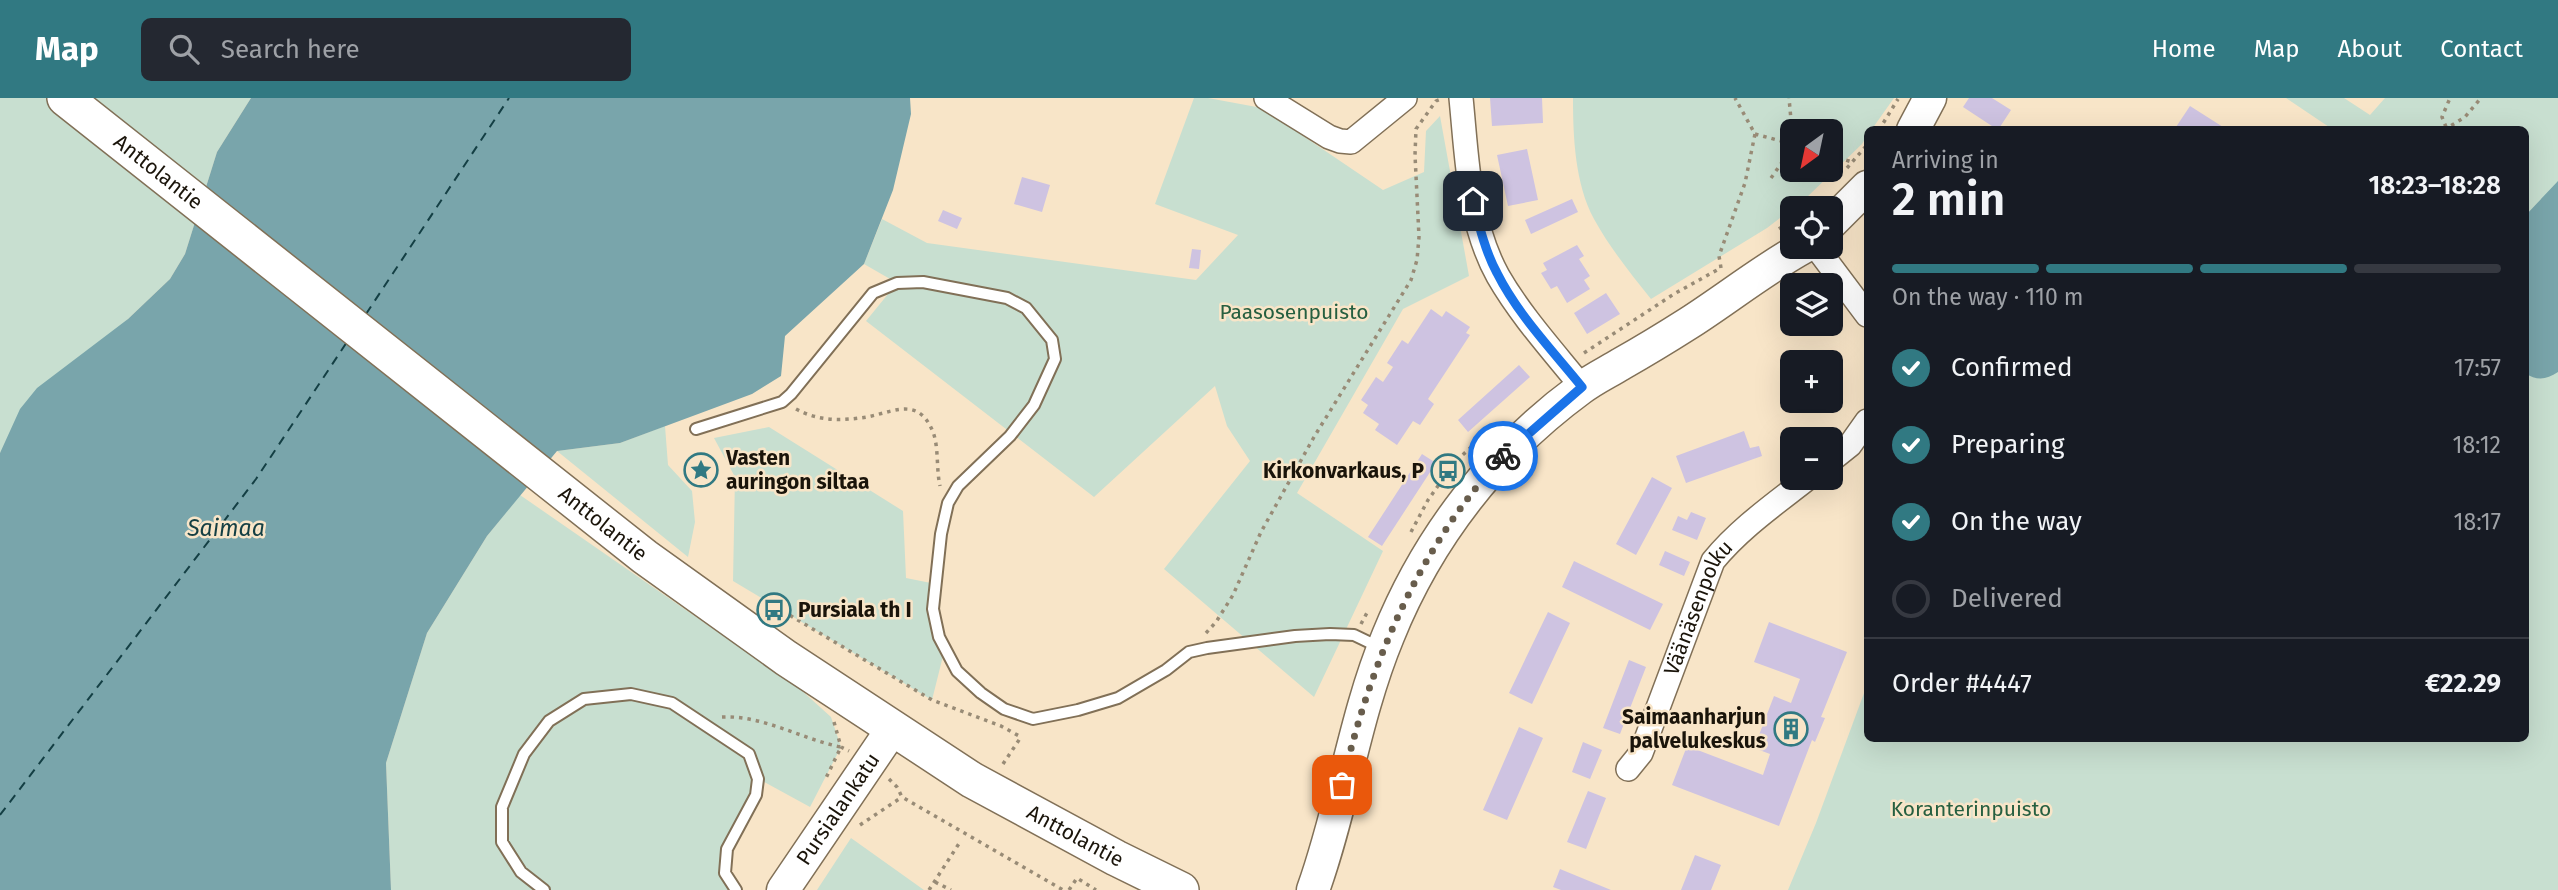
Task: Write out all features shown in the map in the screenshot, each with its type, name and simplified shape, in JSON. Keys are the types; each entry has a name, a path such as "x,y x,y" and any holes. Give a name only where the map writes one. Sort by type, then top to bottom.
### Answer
{"main road":[{"name":"Anttolantie","path":"65,98 645,557 786,657 972,780 1181,890"}],"street":[{"path":"1266,98 1329,137 1351,142 1405,98"},
{"path":"1461,98 1473,201 1493,265 1517,305 1582,387"},
{"path":"1915,126 1930,98"},
{"path":"1843,202 1860,174"},
{"path":"1313,890 1332,833 1352,748 1383,649 1401,606 1427,558 1476,485 1504,454 1582,387 1676,331 1786,259"},
{"path":"1825,259 1864,311"},
{"path":"1843,451 1864,425"},
{"name":"Väänäsenpolku","path":"1628,769 1642,753 1713,561 1758,517 1793,490"},
{"name":"Pursialankatu","path":"783,890 893,728"}],"lane":[{"path":"696,429 782,402 873,293 897,283 923,282 1007,298 1026,308 1052,340 1055,359 1034,405 1010,436 958,486 948,503 941,534 933,609 939,637 957,671 1004,709 1033,719 1118,698 1189,652 1295,636 1330,634 1354,635 1383,649"},
{"path":"544,890 521,872 502,842 502,807 524,754 550,721 584,699 631,694 672,703 749,754 758,779 756,795 727,849 725,873 736,890"}],"path":[{"path":"1721,268 1719,256 1745,183 1755,134 1735,98"},
{"path":"1789,98 1792,119"},
{"path":"1882,126 1899,98"},
{"path":"2444,126 2442,117 2450,98"},
{"path":"2449,126 2465,117 2481,98"},
{"path":"1189,652 1223,613 1261,532 1314,437 1411,280 1419,237 1416,129 1436,101 1443,99"},
{"path":"1755,134 1780,141"},
{"path":"1843,163 1860,174"},
{"path":"1771,178 1780,166"},
{"path":"782,402 805,414 828,420 862,418 891,410 914,410 923,415 933,432 937,473 942,493 948,503"},
{"path":"774,610 786,613 932,700 1001,726 1021,737"},
{"path":"694,718 732,716 765,723 841,747 870,762 897,787 902,797 1063,890"},
{"path":"831,716 841,747"},
{"path":"1003,764 1033,719"},
{"path":"855,832 859,826 902,797"},
{"path":"929,890 960,842"},
{"path":"1069,890 1077,878 1096,890"},
{"path":"935,882 951,890"}],"green space":[{"path":"0,98 251,98 217,152 185,254 170,279 0,453"},
{"name":"Paasosenpuisto","path":"1194,98 1262,108 1383,190 1424,172 1426,131 1440,116 1469,276 1403,309 1297,493 1383,551 1314,697 1164,569 1250,461 1227,426 1215,386 1094,497 866,321 897,283 864,264 882,219 927,243 1196,280 1238,235 1155,204"},
{"path":"1573,98 1894,98 1874,126 1864,126 1864,141 1843,162 1843,119 1780,119 1780,182 1823,182 1808,196 1780,196 1780,218 1651,299 1594,219 1583,191 1576,160"},
{"name":"Koranterinpuisto","path":"2286,98 2344,98 2370,115 2385,98 2558,98 2558,890 1788,890 1864,693 1864,742 2529,742 2529,126 2328,126"},
{"path":"665,426 668,465 692,491 695,522 688,557 557,451 620,443"},
{"path":"769,427 903,511 906,578 936,584 933,609 945,648 932,700 733,581 735,477 714,438"},
{"path":"520,495 800,689 831,717 841,747 810,807 759,779 727,849 725,873 736,890 391,890 386,763 427,633 487,536"},
{"path":"851,838 924,890 817,890"}],"water":[{"name":"Saimaa","path":"251,98 910,98 911,114 893,190 864,264 785,336 781,376 752,394 620,443 557,451 487,536 427,633 386,763 391,890 0,890 0,453 20,409 37,388 128,319 170,279 185,254 217,152"},
{"path":"2558,181 2558,372 2545,378 2529,375 2529,212"}],"building":[{"path":"1490,98 1542,98 1543,123 1492,126"},
{"path":"1969,98 1992,98 2011,110 2001,126 1992,126 1963,107"},
{"path":"2190,106 2221,126 2177,126"},
{"path":"1527,149 1538,200 1508,206 1497,155"},
{"path":"1022,177 1050,185 1042,212 1014,204"},
{"path":"1572,199 1578,212 1531,234 1525,220"},
{"path":"943,210 962,218 957,229 938,221"},
{"path":"1577,245 1584,256 1579,259 1590,276 1584,280 1590,289 1567,303 1557,286 1551,289 1541,273 1547,270 1543,263"},
{"path":"1192,249 1201,250 1199,269 1189,268"},
{"path":"1606,293 1620,314 1587,334 1574,313"},
{"path":"1431,309 1442,317 1446,311 1470,327 1466,333 1470,335 1428,399 1434,404 1420,425 1413,421 1397,445 1375,430 1379,424 1363,413 1368,405 1361,400 1376,377 1383,382 1393,367 1387,363 1402,340 1408,344"},
{"path":"1519,365 1530,377 1468,432 1458,420"},
{"path":"1744,431 1750,448 1759,446 1762,456 1686,483 1676,456"},
{"path":"1422,454 1436,463 1382,546 1368,537"},
{"path":"1652,477 1672,488 1636,555 1616,544"},
{"path":"1691,512 1706,518 1697,540 1672,530 1678,516 1687,520"},
{"path":"1665,551 1690,562 1684,576 1659,565"},
{"path":"1574,561 1663,604 1650,630 1562,587"},
{"path":"1548,612 1570,623 1532,704 1509,693"},
{"name":"Saimaanharjun palvelukeskus","path":"1769,622 1847,652 1821,717 1825,718 1815,742 1812,740 1779,826 1672,785 1687,746 1763,775 1770,754 1754,748 1774,696 1791,703 1800,679 1754,662"},
{"path":"1629,660 1646,667 1620,734 1603,728"},
{"path":"1519,727 1543,738 1507,820 1483,810"},
{"path":"1583,742 1602,750 1590,779 1572,772"},
{"path":"1588,791 1606,798 1586,849 1567,842"},
{"path":"1695,855 1721,865 1711,890 1681,890"},
{"path":"1560,869 1611,890 1561,890 1553,887"}],"ferry route":[{"path":"366,314 509,98"},
{"path":"0,815 256,479 347,342"}],"way so far":[{"path":"1342,785 1375,670 1401,606 1457,510 1503,456"}],"place":[{"name":"Vasten auringon siltaa","path":"701,470"},
{"name":"Kirkonvarkaus, P","path":"1448,471"},
{"name":"Pursiala th I","path":"774,610"},
{"name":"Saimaanharjun palvelukeskus","path":"1791,729"}],"route":[{"path":"1473,201 1497,274 1517,305 1582,387 1503,456"}]}
